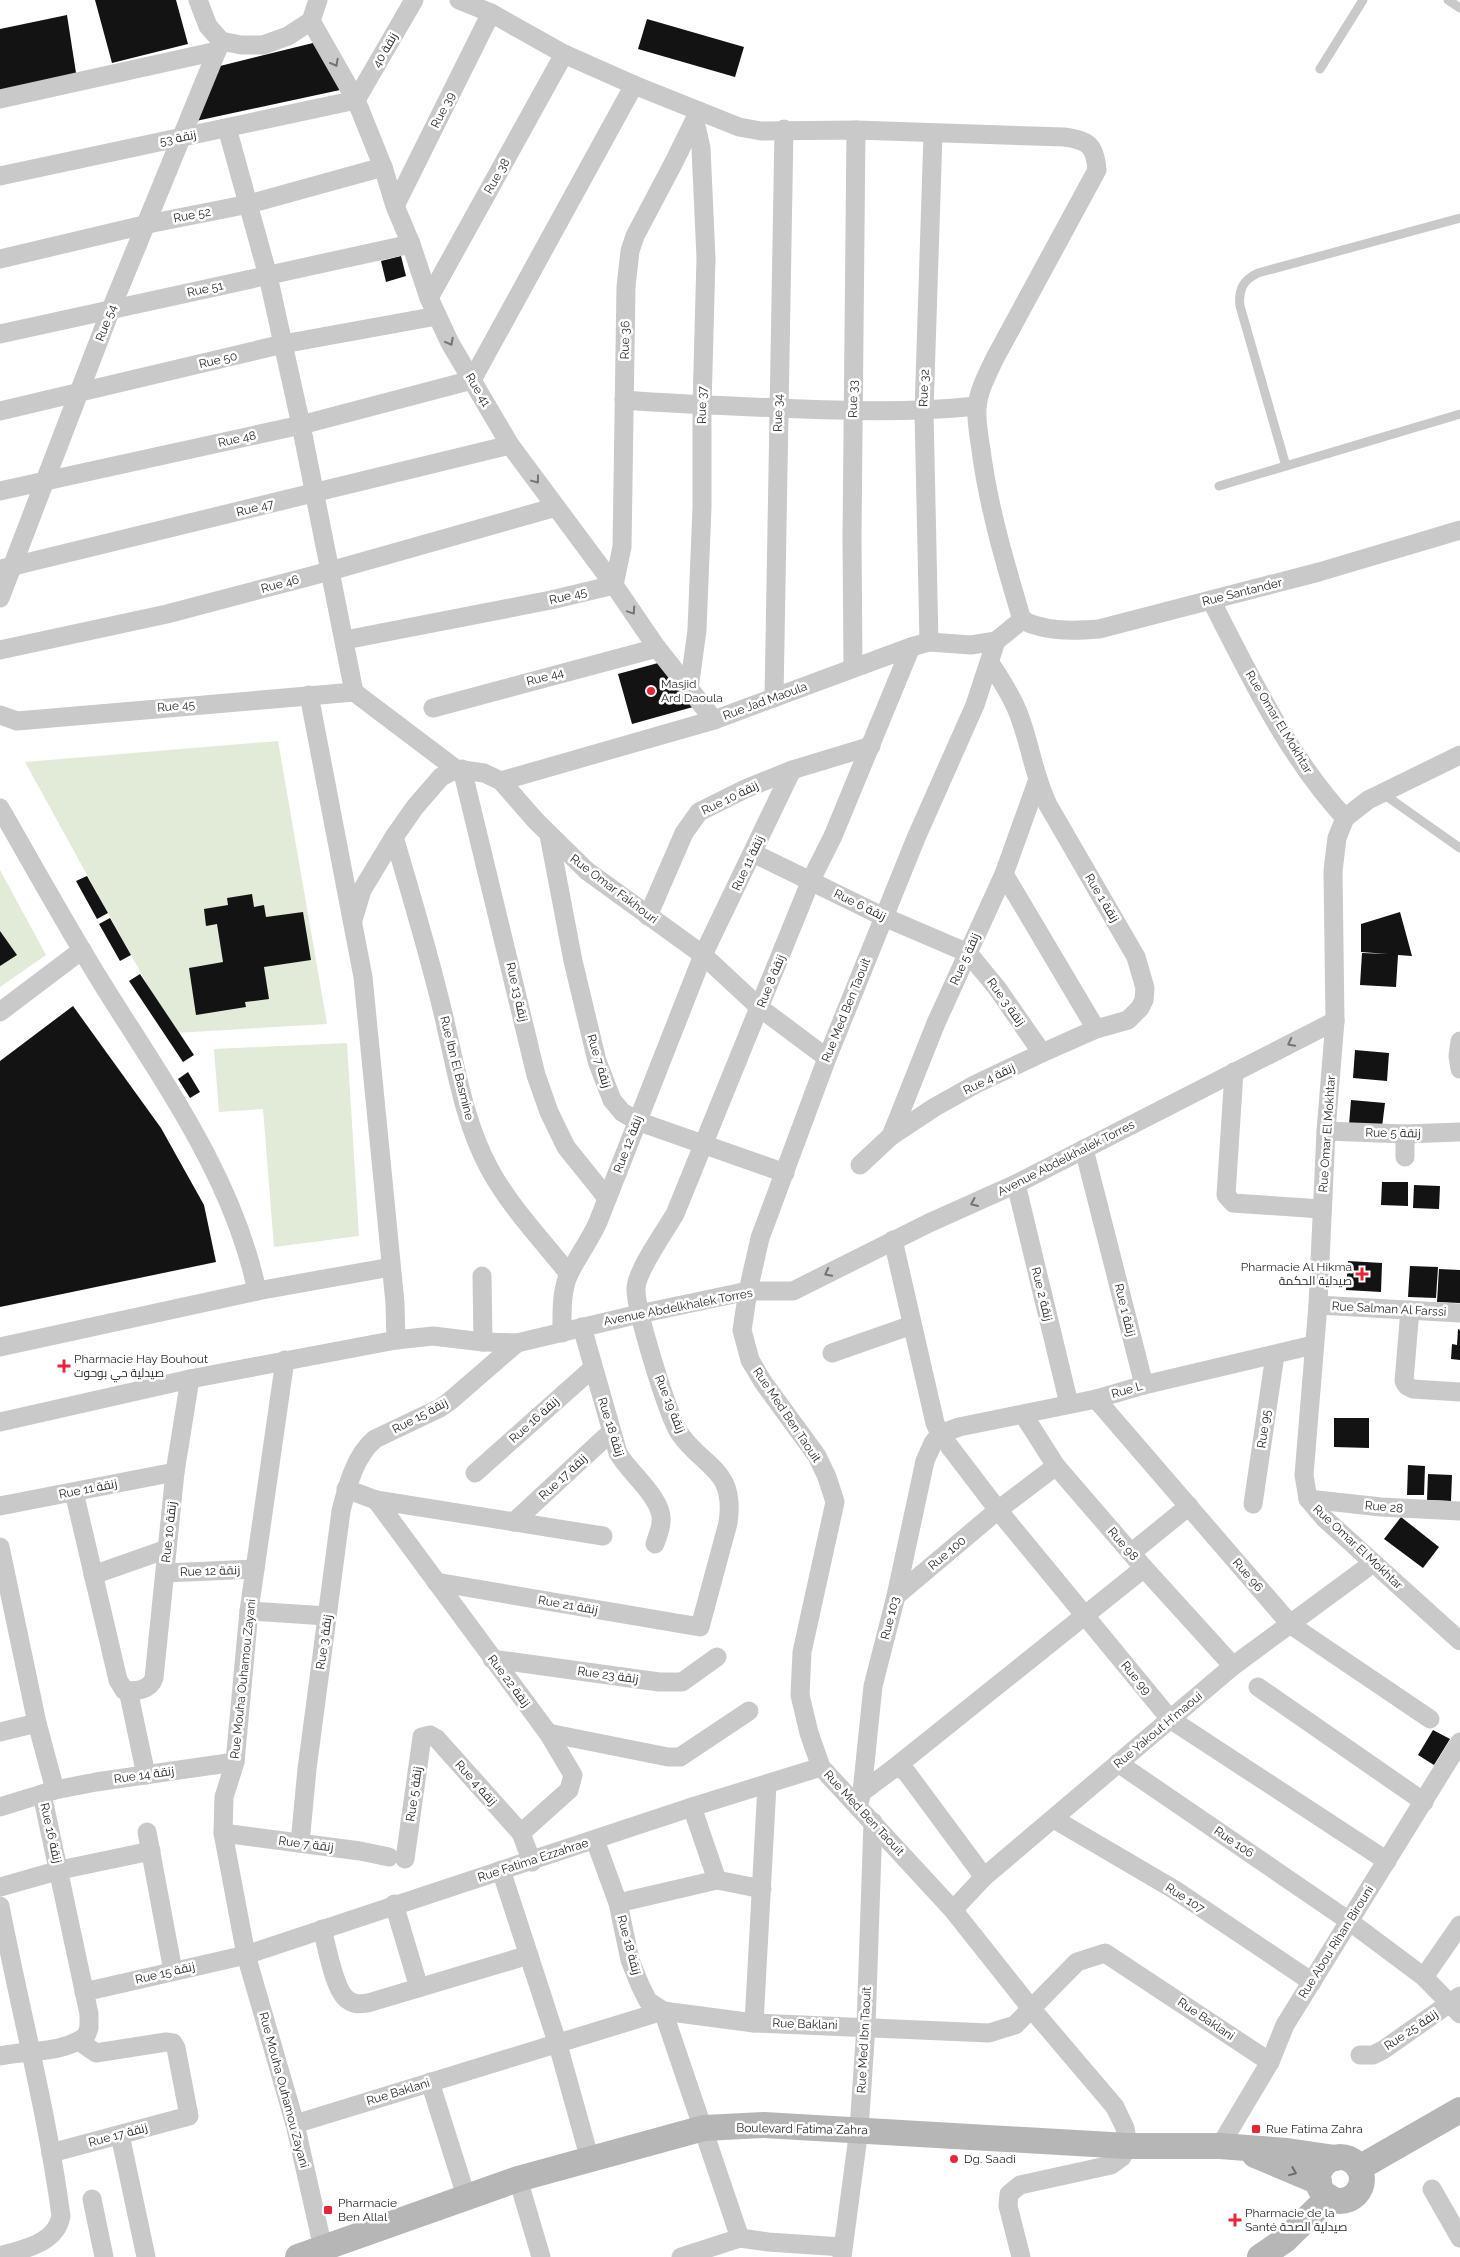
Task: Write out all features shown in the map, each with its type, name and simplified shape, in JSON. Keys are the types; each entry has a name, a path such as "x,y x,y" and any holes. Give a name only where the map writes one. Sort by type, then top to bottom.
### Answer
{"street":[{"path":"198,0 208,26 219,46"},
{"path":"0,99 219,46 263,45 288,36 312,20 318,0"},
{"name":"زنقة 40","path":"356,100 414,0"},
{"path":"459,0 491,13 564,54 634,84 697,116 739,127 761,130 856,130 933,134 1021,135 1073,138 1086,143 1096,157 1097,170 995,358 987,374 977,406 988,496 1000,547 1022,620"},
{"name":"Rue 39","path":"395,206 491,13"},
{"name":"Rue 41","path":"312,20 356,100 383,167 395,206 411,244 429,298 450,343 510,445 614,585 657,648 714,720"},
{"name":"Rue 54","path":"0,598 5,568 46,480 111,309 148,224 181,137 219,46"},
{"name":"Rue 38","path":"429,298 564,54"},
{"path":"472,380 634,84"},
{"name":"زنقة 53","path":"0,176 356,100"},
{"name":"Rue 36","path":"614,585 622,547 626,287 630,251 635,236 697,116"},
{"name":"Rue 37","path":"689,689 697,630 702,507 702,406 706,258 702,156 697,116"},
{"path":"227,128 268,276 301,425 354,692"},
{"name":"Rue 34","path":"774,698 784,129"},
{"name":"Rue 33","path":"853,668 856,130"},
{"name":"Rue 32","path":"920,645 924,411 933,134"},
{"name":"Rue 52","path":"0,259 148,224 249,204 383,167"},
{"name":"Rue 51","path":"0,334 411,244"},
{"name":"Rue 50","path":"0,411 283,344 437,316"},
{"name":"Rue 48","path":"0,491 301,425 472,380"},
{"path":"624,400 702,406 853,411 924,411 977,406"},
{"name":"Rue 47","path":"5,568 510,445"},
{"name":"Rue 46","path":"0,650 167,614 330,571 556,507"},
{"name":"Rue Santander","path":"1022,620 1033,626 1046,628 1064,630 1099,629 1320,572 1460,530"},
{"name":"Rue 45","path":"345,640 550,600 614,585"},
{"name":"Rue Omar El Mokhtar","path":"1211,600 1259,692 1290,744 1320,788 1345,818 1337,838 1333,871 1335,1021 1326,1131 1318,1305 1313,1345 1304,1475 1308,1499 1324,1518 1372,1563 1460,1641"},
{"name":"Rue Jad Maoula","path":"501,781 714,720 920,645 971,645 996,641 1022,620"},
{"name":"Rue Med Ben Taouit","path":"996,641 975,705 916,838 827,1058 760,1238 748,1291 742,1330 750,1360 763,1382 817,1456 827,1476 835,1502 802,1652 800,1675 800,1695 804,1714 821,1768 860,1800 873,1822 953,1910 1030,2007 1115,2107 1125,2128 1128,2146"},
{"name":"Rue 8 زنقة","path":"640,1314 636,1287 645,1264 675,1214 811,880 833,836 871,746 920,645"},
{"name":"Rue 44","path":"433,708 657,648"},
{"name":"Rue 1 زنقة","path":"990,663 1002,679 1017,710 1037,782 1063,833 1136,958 1145,988 1144,1000 1132,1017"},
{"name":"Rue 45","path":"0,715 17,721 354,692"},
{"name":"Rue Omar Fakhouri","path":"354,692 460,769 484,773 501,781 549,835 587,871 703,955 760,1008 827,1058"},
{"path":"309,695 364,986 395,1303 396,1340"},
{"name":"Rue 10 زنقة","path":"648,916 684,833 699,812 745,789 792,770 871,746"},
{"path":"1345,818 1382,792 1460,755"},
{"path":"352,924 362,890 394,837 415,807 441,777 460,769"},
{"name":"Rue 13 زنقة","path":"460,769 538,1082 549,1112 566,1147 607,1198"},
{"name":"Rue 11 زنقة","path":"703,955 792,770"},
{"name":"Rue 5 زنقة","path":"891,1136 936,1024 1004,874 1037,782"},
{"path":"0,808 82,950 196,1133 217,1173 240,1228 251,1263 257,1292"},
{"name":"Rue 7 زنقة","path":"549,835 573,961 597,1061 612,1100 622,1112 636,1121 785,1173"},
{"name":"Rue Ibn El Basmine","path":"394,837 430,959 461,1087 479,1147 507,1196 569,1274"},
{"name":"Rue 6 زنقة","path":"753,853 884,917 968,953"},
{"path":"1004,874 1096,1029"},
{"path":"0,1012 82,950"},
{"name":"Rue 3 زنقة","path":"968,953 997,988 1042,1053"},
{"name":"Rue 12 زنقة","path":"562,1333 563,1298 569,1274 591,1238 703,955"},
{"name":"Rue 4 زنقة","path":"860,1165 891,1136 916,1117 976,1084 1096,1029 1122,1022 1132,1017"},
{"name":"Avenue Abdelkhalek Torres","path":"0,1422 190,1379 396,1340 434,1336 483,1342 517,1343 748,1291 793,1291 893,1240 1016,1184 1335,1021"},
{"path":"1460,1041 1458,1056 1460,1069"},
{"path":"1234,1072 1226,1195 1228,1200 1233,1202 1322,1209"},
{"name":"Rue 5 زنقة","path":"1326,1131 1405,1134 1460,1132"},
{"path":"1405,1134 1405,1157"},
{"name":"Rue 1 زنقة","path":"1084,1149 1144,1384"},
{"name":"Rue 2 زنقة","path":"1016,1184 1069,1404"},
{"name":"Rue 99","path":"893,1240 930,1409 940,1434 998,1510 1170,1719 1387,1861"},
{"path":"0,1347 257,1292 391,1267"},
{"path":"482,1276 483,1342"},
{"name":"Rue Salman Al Farssi","path":"1318,1305 1460,1313"},
{"path":"1410,1310 1404,1381 1407,1386 1413,1389 1460,1392"},
{"name":"Rue 19 زنقة","path":"640,1314 662,1387 680,1433 719,1472 728,1491 730,1512 728,1523 700,1627"},
{"path":"832,1353 912,1325"},
{"name":"Rue 18 زنقة","path":"582,1327 618,1454 624,1464 654,1498 660,1510 662,1522 655,1544"},
{"name":"Rue 15 زنقة","path":"366,1446 375,1439 440,1408 517,1343"},
{"name":"Rue L","path":"940,1434 959,1427 1096,1399 1144,1384 1313,1345"},
{"name":"Rue 95","path":"1253,1504 1274,1355"},
{"name":"Rue Mouha Ouhamou Zayani","path":"285,1360 249,1611 235,1762 224,1797 223,1833 246,1955 295,2124 325,2252"},
{"name":"Rue 16 زنقة","path":"475,1473 593,1368"},
{"name":"Rue 10 زنقة","path":"128,1690 146,1688 152,1685 154,1678 175,1472 190,1379"},
{"name":"Rue 96","path":"1096,1399 1291,1625 1430,1719"},
{"name":"Rue 98","path":"1023,1414 1056,1466 1144,1568 1233,1666"},
{"name":"Rue 17 زنقة","path":"514,1522 611,1432"},
{"name":"Rue 103","path":"860,1800 873,1686 896,1596 925,1461 933,1443 940,1434"},
{"name":"Rue 3 زنقة","path":"300,1843 307,1769 341,1511 346,1489 366,1446"},
{"name":"Rue 100","path":"896,1596 998,1510 1056,1466"},
{"name":"Rue 11 زنقة","path":"0,1506 175,1472"},
{"path":"346,1489 376,1500 603,1536"},
{"path":"74,1492 118,1680 124,1690 128,1690 146,1774"},
{"name":"Rue 28","path":"1308,1499 1381,1507 1460,1511"},
{"name":"Rue 22 زنقة","path":"376,1500 548,1734 573,1775 573,1782 569,1790 521,1833"},
{"path":"1131,1552 1189,1506"},
{"name":"Rue 16 زنقة","path":"0,1547 4,1587 36,1723 60,1870 84,1992 89,2028 86,2036 79,2041"},
{"path":"93,1575 167,1549"},
{"name":"Rue Yakout H'maoui","path":"953,1910 984,1877 1233,1666 1291,1625 1372,1563"},
{"path":"860,1800 893,1769 1144,1568"},
{"name":"Rue 12 زنقة","path":"165,1573 255,1569"},
{"name":"Rue 21 زنقة","path":"436,1582 700,1627"},
{"path":"249,1611 327,1616"},
{"name":"Rue 23 زنقة","path":"492,1659 659,1682 682,1682 718,1657"},
{"path":"1258,1687 1424,1802"},
{"path":"548,1734 668,1757 680,1757 749,1711"},
{"path":"0,1732 36,1723"},
{"name":"Rue 5 زنقة","path":"397,1858 422,1737 430,1735"},
{"name":"Rue 4 زنقة","path":"430,1735 438,1740 521,1833"},
{"name":"Rue Abou Rihan Birouni","path":"1227,2146 1270,2062 1285,2025 1424,1802 1454,1764 1460,1742"},
{"name":"Rue 14 زنقة","path":"48,1792 146,1774 235,1762"},
{"name":"Rue 106","path":"1118,1763 1349,1921 1424,1977 1457,2005"},
{"name":"Rue Fatima Ezzahrae","path":"246,1955 394,1904 532,1862 692,1807 821,1768"},
{"path":"893,1769 900,1768 907,1773 984,1877"},
{"path":"754,2023 768,1785"},
{"path":"0,1806 48,1792"},
{"path":"692,1807 717,1880"},
{"name":"Rue 107","path":"1054,1819 1174,1890 1312,1982"},
{"name":"Rue Med Ibn Taouit","path":"843,2252 859,2130 866,2026 873,1822"},
{"path":"147,1832 173,1971"},
{"name":"Rue 7 زنقة","path":"223,1833 397,1858"},
{"path":"521,1833 532,1862"},
{"name":"Rue 18 زنقة","path":"595,1840 618,1903 630,1960 648,2001 663,2011 740,2238"},
{"path":"0,1887 60,1870 152,1851"},
{"path":"502,1870 558,2045 590,2160"},
{"path":"618,1903 717,1880 762,1889"},
{"path":"394,1904 419,1988"},
{"path":"0,1906 7,1975 32,2051 51,2153 60,2216 59,2225 48,2238 35,2245 0,2256"},
{"path":"1424,1977 1460,1925"},
{"path":"322,1929 338,1986 347,2000 356,2004 368,2003 530,1955"},
{"name":"Rue Baklani","path":"295,2124 558,2045 663,2011 754,2023 989,2032 1015,2025 1030,2007 1077,1962 1105,1953 1270,2062"},
{"name":"Rue 15 زنقة","path":"84,1992 246,1955"},
{"name":"Rue 25 زنقة","path":"1360,2055 1373,2055 1383,2050 1457,2005"},
{"path":"0,2056 54,2049 79,2041"},
{"name":"Rue 17 زنقة","path":"51,2153 185,2118 190,2113 175,2044 166,2042 96,2053 79,2041"},
{"path":"430,2082 466,2196"},
{"path":"1359,2168 1460,2110"},
{"name":"Boulevard Fatima Zahra","path":"298,2257 325,2252 466,2196 518,2179 704,2128 764,2125 1128,2146 1227,2146 1287,2151 1335,2158"},
{"path":"120,2135 146,2257"},
{"path":"1021,2257 1008,2206 1010,2194 1020,2185 1111,2165 1122,2157 1128,2146"},
{"name":"Boulevard Fatima Zahra","path":"1227,2146 1324,2190"},
{"path":"1260,2257 1285,2240 1324,2190 1320,2171 1326,2162 1335,2158 1349,2159 1359,2168 1362,2176 1358,2192 1344,2200 1324,2190"},
{"path":"518,2179 541,2257"},
{"path":"1432,2189 1460,2238"},
{"path":"92,2199 104,2257"},
{"path":"681,2257 720,2250 740,2238 843,2252"}],"lane":[{"path":"1320,69 1362,0"},
{"path":"1448,0 1460,8"},
{"path":"1286,466 1240,306 1240,290 1245,282 1258,273 1460,218"},
{"path":"1219,486 1460,414"},
{"path":"1382,792 1460,848"}],"green space":[{"path":"278,741 327,1024 174,1033 25,762"},
{"path":"0,870 46,955 0,987"},
{"path":"347,1043 359,1236 274,1247 263,1109 219,1112 214,1049"}],"building":[{"path":"95,0 176,0 188,44 112,63"},
{"path":"67,15 76,73 0,93 0,29"},
{"path":"647,19 744,47 735,77 638,49"},
{"path":"317,42 340,90 196,121 220,66"},
{"path":"401,256 406,276 386,282 381,261"},
{"name":"Masjid Ard Daoula","path":"658,663 693,707 632,724 618,674"},
{"path":"87,876 108,913 97,919 76,881"},
{"path":"252,894 254,907 264,905 266,917 303,912 311,960 264,967 269,999 245,1002 246,1007 196,1015 189,968 223,962 217,924 206,926 204,909 228,905 227,898"},
{"path":"1400,912 1412,956 1398,955 1396,987 1360,985 1362,953 1388,954 1361,952 1361,924"},
{"path":"110,918 131,955 120,961 99,924"},
{"path":"0,931 17,955 0,966"},
{"path":"140,974 194,1055 183,1062 129,981"},
{"path":"73,1006 161,1128 204,1205 216,1262 0,1307 0,1061"},
{"path":"1355,1050 1389,1053 1387,1081 1353,1078"},
{"path":"188,1072 200,1092 190,1098 178,1079"},
{"path":"1351,1100 1385,1103 1382,1127 1349,1125"},
{"path":"1382,1182 1408,1182 1408,1206 1381,1205"},
{"path":"1414,1185 1440,1186 1439,1209 1413,1208"},
{"path":"1348,1261 1382,1263 1381,1292 1346,1290"},
{"path":"1410,1266 1438,1267 1436,1298 1408,1297"},
{"path":"1439,1269 1460,1270 1460,1303 1437,1302"},
{"path":"1458,1329 1460,1330 1460,1360 1451,1359 1452,1344 1457,1345"},
{"path":"1334,1418 1369,1418 1369,1448 1334,1447"},
{"path":"1408,1465 1425,1466 1424,1495 1407,1495"},
{"path":"1428,1474 1452,1475 1451,1501 1427,1500"},
{"path":"1401,1517 1439,1547 1423,1568 1384,1539"},
{"path":"1433,1730 1450,1739 1434,1765 1418,1755"}],"place":[{"name":"Masjid Ard Daoula","path":"651,691"},
{"name":"Pharmacie Al Hikma صيدلية الحكمة","path":"1362,1274"},
{"name":"Pharmacie Hay Bouhout صيدلية حي بوحوت","path":"64,1366"},
{"name":"Rue Fatima Zahra","path":"1256,2129"},
{"name":"Dg. Saadi","path":"954,2159"},
{"name":"Pharmacie Ben Allal","path":"328,2210"},
{"name":"Pharmacie de la Santé صيدلية الصحة","path":"1235,2220"}]}
